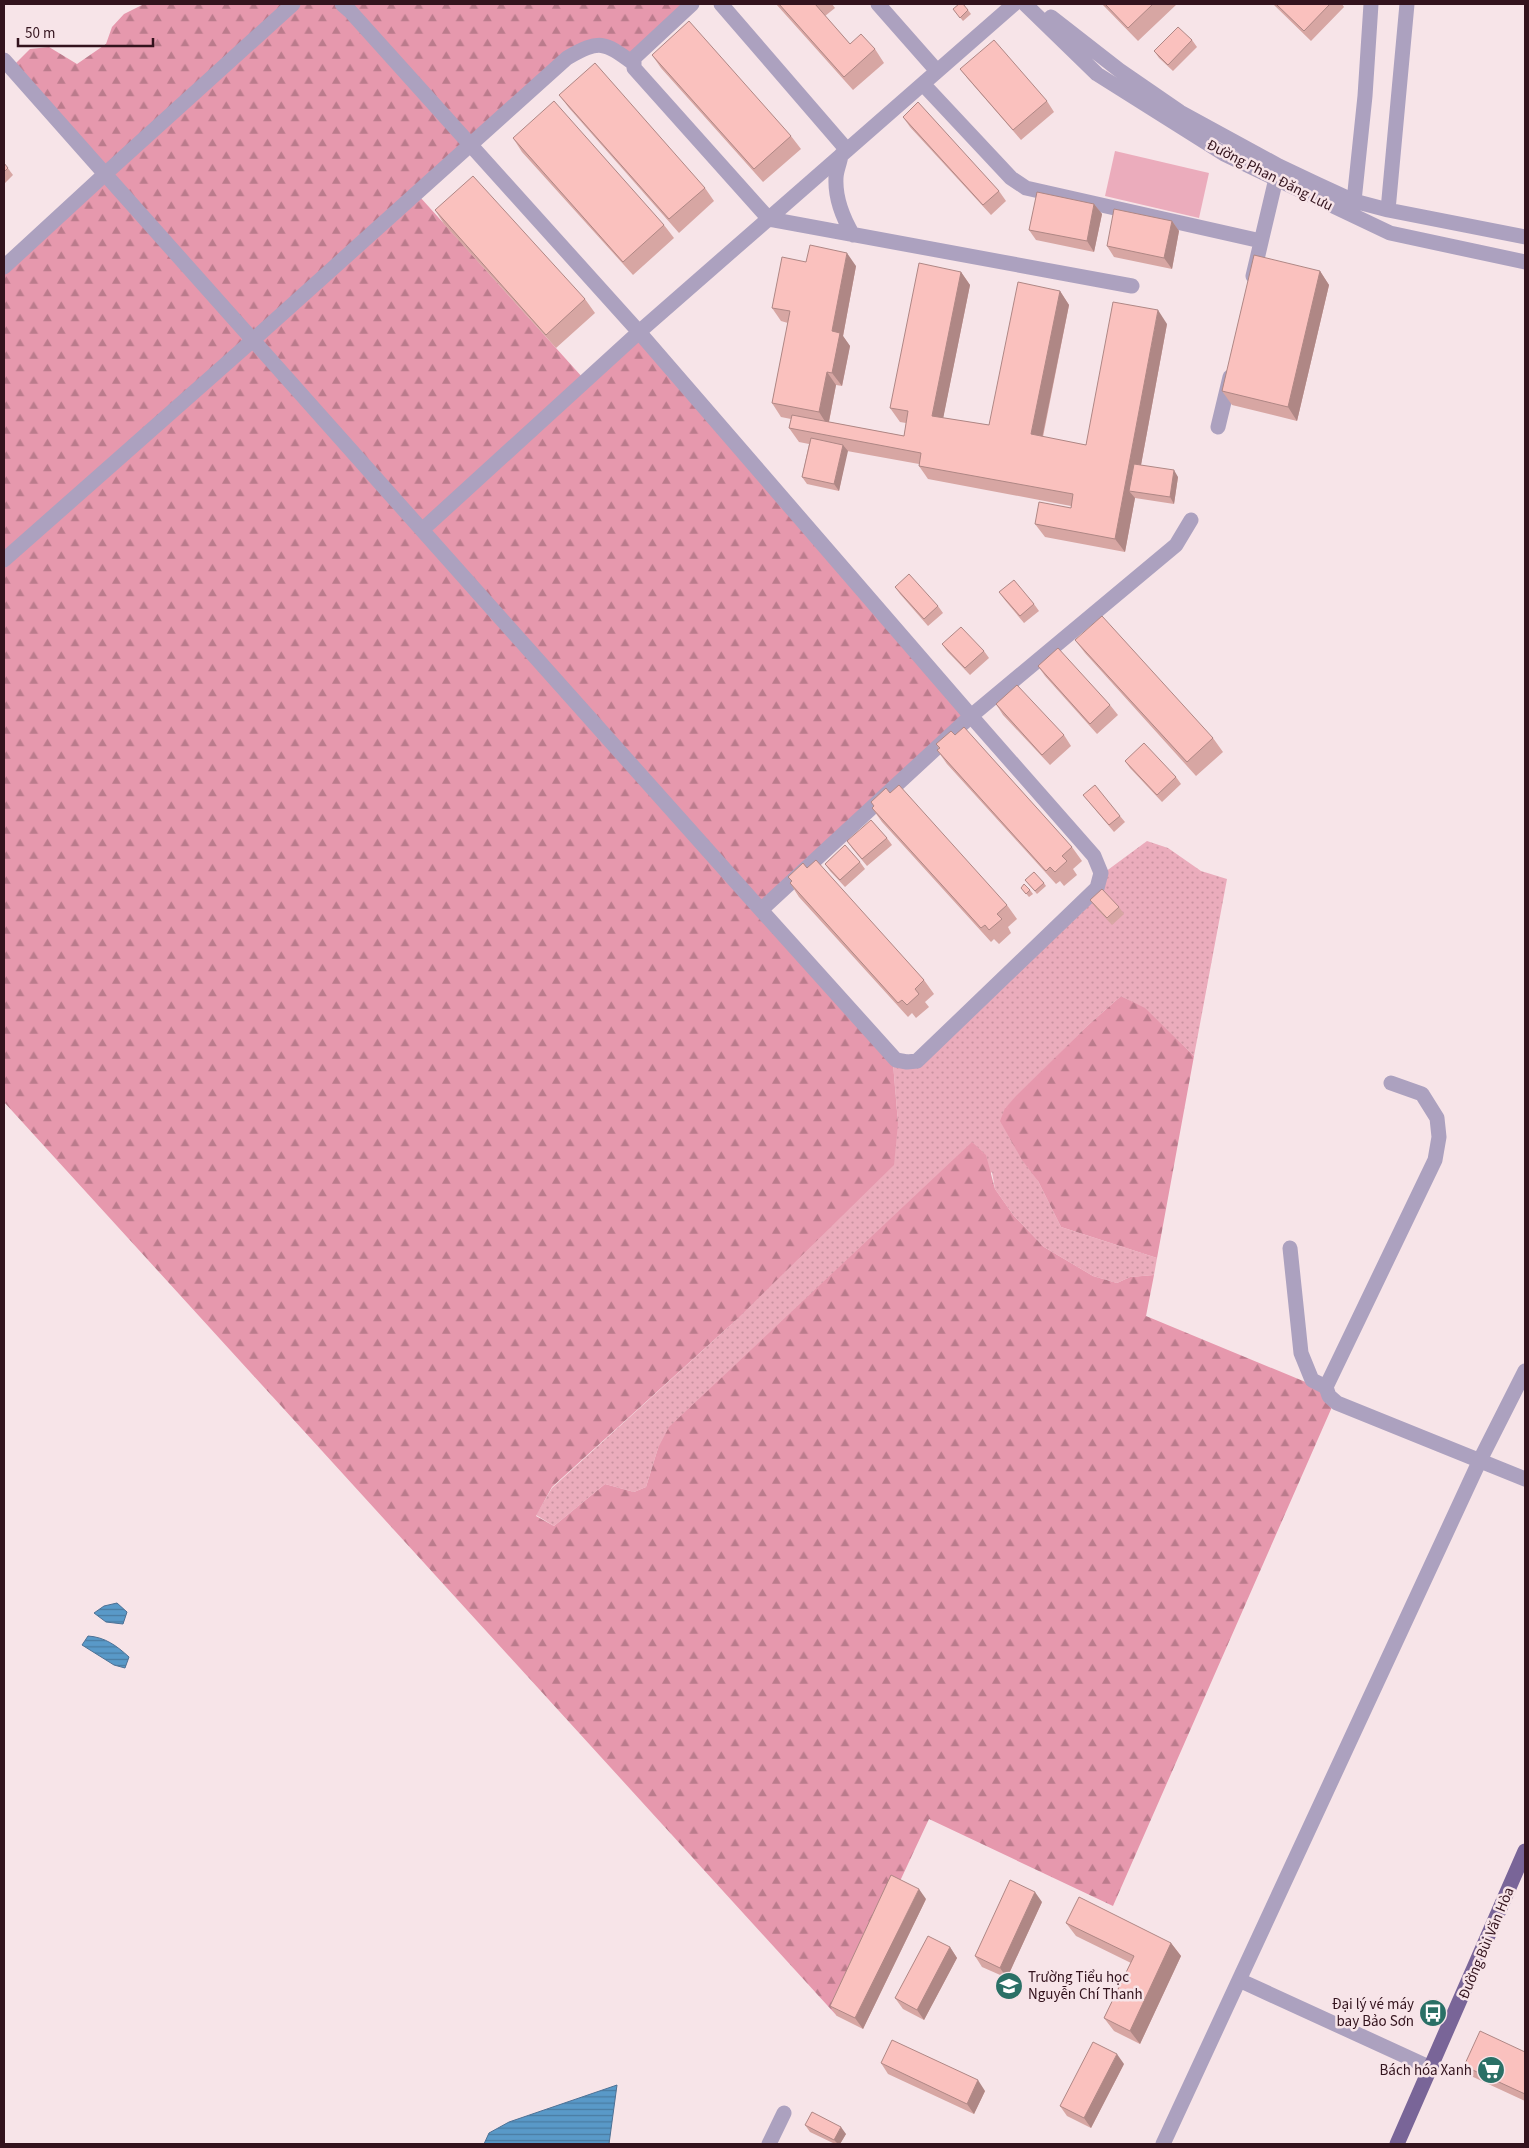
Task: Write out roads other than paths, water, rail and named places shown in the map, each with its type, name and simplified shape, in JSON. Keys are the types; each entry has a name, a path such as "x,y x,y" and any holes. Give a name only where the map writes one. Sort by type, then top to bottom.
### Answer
{"main road":[{"name":"Đường Bùi Văn Hòa","path":"1397,2144 1525,1851"}],"street":[{"path":"4,267 293,4"},
{"path":"4,60 896,1060 917,1061 1097,888 1101,873 1094,856 639,332 342,4"},
{"path":"692,4 634,58 634,68 769,219 1132,286"},
{"path":"721,4 844,152"},
{"path":"878,4 937,71"},
{"path":"422,530 639,332 1014,4"},
{"name":"Đường Phan Đăng Lưu","path":"1025,4 1097,74 1224,154 1277,172"},
{"name":"Đường Phan Đăng Lưu","path":"1036,4 1119,70 1180,112 1277,172 1315,190 1390,233 1525,262"},
{"path":"1354,201 1372,4"},
{"path":"1388,210 1407,4"},
{"path":"4,560 253,340 567,58 584,48 596,45 609,46 633,63"},
{"path":"923,84 1011,178 1026,188 1261,241"},
{"path":"844,152 836,178 843,217 852,234"},
{"path":"1251,287 1277,172"},
{"name":"Đường Phan Đăng Lưu","path":"1315,190 1388,210 1525,236"},
{"path":"1218,427 1234,362"},
{"path":"761,910 971,716 1176,545 1191,520"},
{"path":"1391,1083 1422,1094 1437,1118 1440,1137 1435,1160 1326,1387 1329,1396 1337,1402 1525,1479"},
{"path":"1290,1248 1301,1353 1312,1380 1326,1387"},
{"path":"1163,2144 1480,1460 1525,1371"},
{"path":"1239,1980 1431,2068"},
{"path":"769,2144 784,2113"}],"water":[{"path":"117,1603 127,1612 123,1624 106,1622 94,1613 104,1606"},
{"path":"88,1636 105,1640 129,1657 125,1668 114,1665 82,1645"},
{"path":"617,2085 609,2144 484,2144 489,2133 509,2122"}],"place":[{"name":"Trường Tiểu học Nguyễn Chí Thanh","path":"1009,1986"},
{"name":"Đại lý vé máy bay Bảo Sơn","path":"1433,2013"},
{"name":"Bách hóa Xanh","path":"1491,2070"}]}
